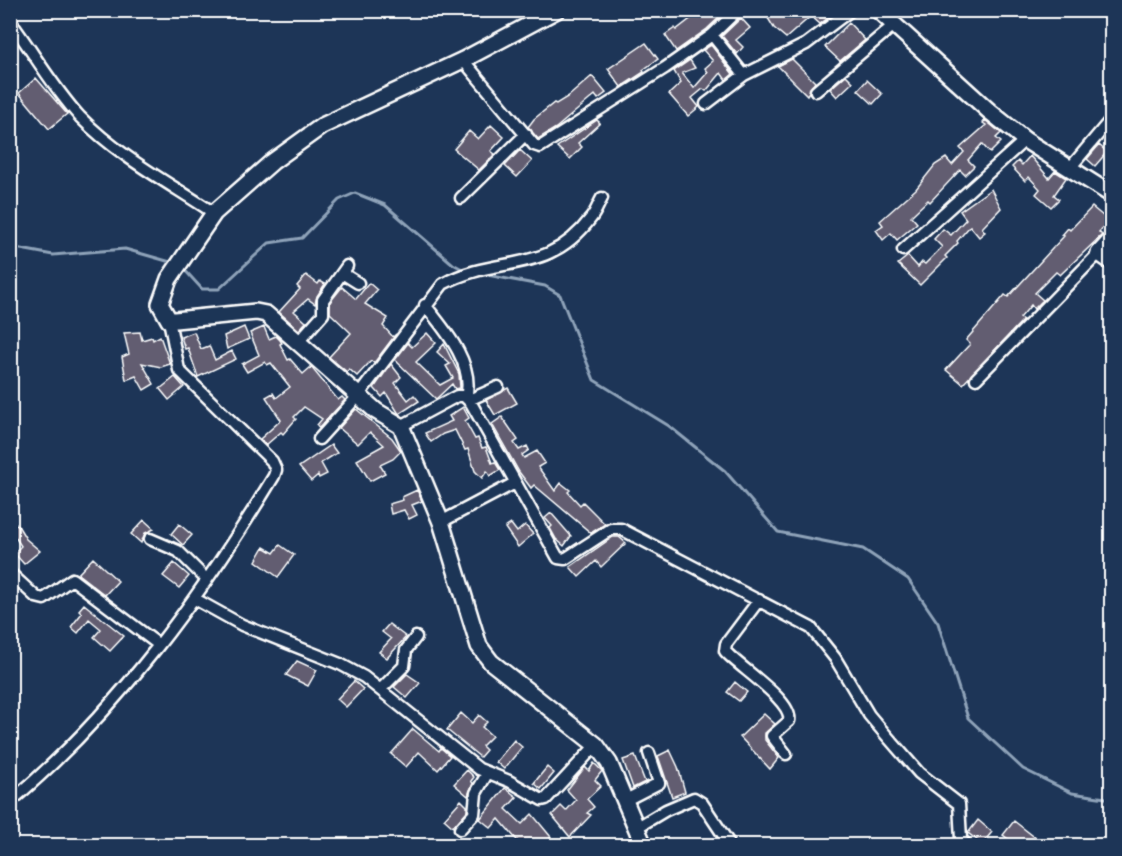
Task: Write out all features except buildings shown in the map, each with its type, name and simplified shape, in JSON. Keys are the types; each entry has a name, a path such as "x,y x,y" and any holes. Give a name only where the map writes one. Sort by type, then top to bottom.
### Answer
{"street":[{"path":"10,802 38,778 80,735 159,645 195,599 276,470 272,461 179,370 169,320 160,304 164,288 214,213 272,162 322,126 463,60 557,10"},
{"path":"463,60 536,147 552,141 712,35 738,10"},
{"path":"706,104 744,75 806,44 851,10"},
{"path":"878,10 988,111 1025,140 1112,195"},
{"path":"10,21 62,94 87,123 116,148 214,213"},
{"path":"816,92 894,24"},
{"path":"712,35 744,75"},
{"path":"1070,168 1112,118"},
{"path":"461,198 526,134"},
{"path":"903,250 1025,140"},
{"path":"319,439 358,396 437,290 450,280 536,260 560,249 592,217 602,198"},
{"path":"975,379 1105,258 1112,239"},
{"path":"299,341 323,314 322,300 345,269 358,284"},
{"path":"425,305 457,349 469,380 468,399 558,558 571,556 611,529 617,528 811,628 885,735 919,773 959,804 961,839 968,846"},
{"path":"169,320 261,312 299,341 376,411 401,426 441,522 476,638 483,653 596,745 609,763 644,846"},
{"path":"401,426 457,396 468,399 498,387"},
{"path":"441,522 515,483"},
{"path":"150,539 178,551 207,580"},
{"path":"10,573 36,597 44,599 72,579 159,645"},
{"path":"195,599 242,625 340,664 381,689 434,735 487,774 509,781 545,800 596,745"},
{"path":"759,600 726,644 725,651 766,686 788,712 789,721 772,736 786,754"},
{"path":"381,689 404,666 406,650 416,637"},
{"path":"624,801 659,783 649,753"},
{"path":"460,829 474,814 476,793 487,774"},
{"path":"636,828 666,810 694,798 702,803 728,842"}],"waterway":[{"path":"182,267 202,289 219,289 269,243 302,238 339,200 355,193 385,205 453,264 464,270"},
{"path":"10,247 53,255 125,249 174,263"},
{"path":"482,274 545,286 560,295 594,380 669,426 725,471 778,532 863,549 908,579 938,623 968,718 1023,769 1072,793 1112,799"}]}
